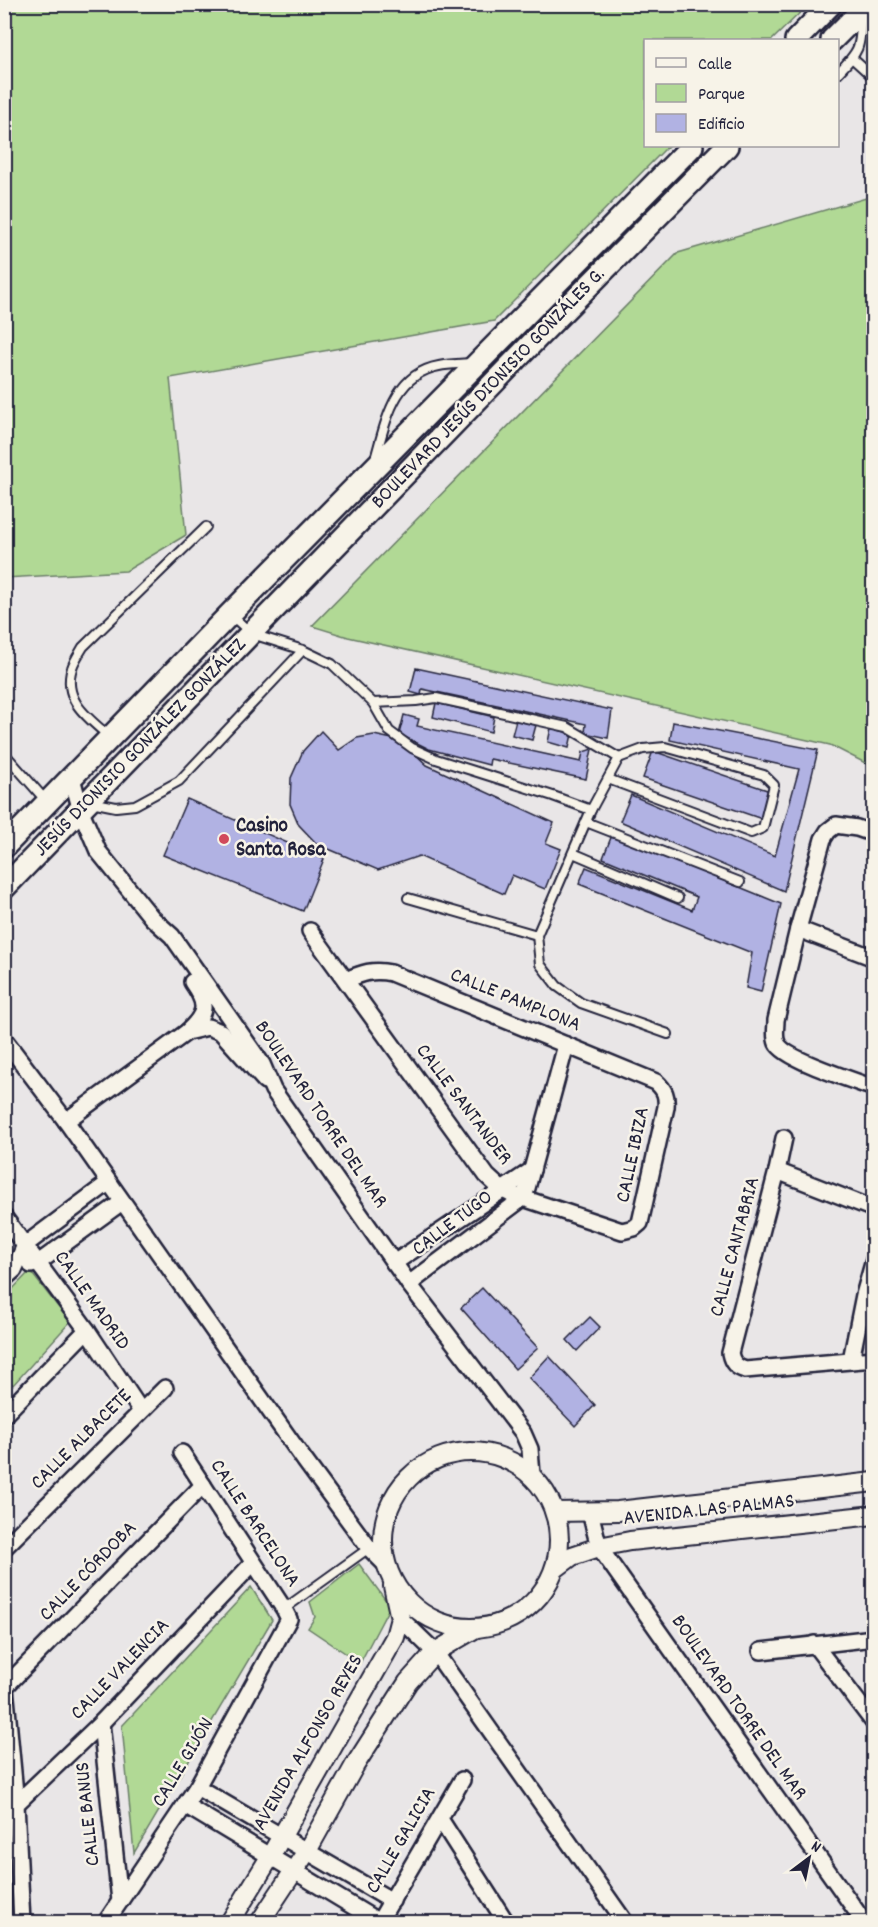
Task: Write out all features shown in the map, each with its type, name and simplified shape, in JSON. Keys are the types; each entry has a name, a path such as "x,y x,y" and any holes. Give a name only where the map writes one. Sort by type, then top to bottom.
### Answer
{"main road":[{"path":"797,39 831,4"},
{"path":"833,39 864,8"},
{"name":"JESÚS DIONISIO GONZÁLEZ GONZÁLEZ","path":"4,847 230,614 691,147"},
{"name":"BOULEVARD JESÚS DIONISIO GONZÁLES G.","path":"252,634 538,336 726,147"},
{"name":"JESÚS DIONISIO GONZÁLEZ GONZÁLEZ","path":"4,888 252,634"}],"street":[{"name":"BOULEVARD TORRE DEL MAR","path":"72,778 85,806 98,851 152,918 172,936 262,1064 273,1090 394,1263 523,1433 530,1449 532,1475"},
{"path":"873,834 857,828 836,825 823,838 798,929 776,1020 775,1034 777,1045 789,1055 873,1088"},
{"path":"66,1121 187,1032 202,1015 204,1002 202,995 164,942 152,918"},
{"path":"798,929 873,958"},
{"name":"CALLE SANTANDER","path":"310,931 487,1176 501,1190 622,1231 634,1228"},
{"name":"CALLE PAMPLONA","path":"346,980 367,971 380,970 391,973 647,1077 664,1089"},
{"path":"187,1032 208,1027 221,1032 273,1090"},
{"path":"5,1039 66,1121 304,1461 389,1572 406,1600 426,1616 450,1626 476,1628 502,1623 525,1611 544,1592 556,1568 560,1550 560,1531 546,1492 532,1475 510,1461 486,1453 460,1452 436,1459 414,1472 397,1491 386,1514 382,1539 389,1572 400,1618 435,1653 625,1923"},
{"path":"522,1198 532,1170 566,1045"},
{"name":"CALLE IBIZA","path":"634,1228 640,1223 643,1214 666,1107 667,1097 664,1089"},
{"name":"CALLE CANTABRIA","path":"784,1138 730,1353 735,1365 745,1370 851,1360"},
{"name":"CALLE TUGO","path":"394,1263 532,1170"},
{"path":"777,1171 873,1209"},
{"path":"9,1274 25,1245 108,1183"},
{"name":"CALLE TUGO","path":"409,1284 522,1198"},
{"path":"9,1274 38,1263 122,1202"},
{"name":"CALLE MADRID","path":"4,1217 87,1330 141,1411"},
{"path":"453,1222 466,1240"},
{"path":"873,1260 851,1360 873,1359"},
{"path":"4,1416 87,1330"},
{"name":"CALLE ALBACETE","path":"4,1548 165,1388"},
{"name":"CALLE BARCELONA","path":"182,1453 286,1614"},
{"name":"AVENIDA LAS PALMAS","path":"555,1512 629,1509 873,1482"},
{"name":"CALLE CÓRDOBA","path":"5,1688 203,1485"},
{"name":"BOULEVARD TORRE DEL MAR","path":"590,1512 599,1547 864,1923"},
{"name":"AVENIDA LAS PALMAS","path":"556,1568 572,1556 599,1547 630,1541 873,1515"},
{"name":"CALLE VALENCIA","path":"16,1804 101,1723 254,1563"},
{"name":"CALLE GIJÓN","path":"106,1923 197,1787 286,1614"},
{"name":"AVENIDA ALFONSO REYES","path":"230,1923 395,1638 400,1618"},
{"path":"260,1923 307,1851 355,1765 408,1682 435,1653 476,1628"},
{"path":"760,1651 873,1638"},
{"path":"814,1644 873,1723"},
{"path":"5,1688 16,1804 22,1923"},
{"name":"CALLE BANUS","path":"101,1723 120,1901"},
{"name":"CALLE GALICIA","path":"379,1922 462,1780"},
{"path":"197,1787 392,1901"},
{"path":"185,1805 379,1922"},
{"path":"440,1819 506,1923"}],"lane":[{"path":"839,71 852,58 860,43 864,8"},
{"path":"852,58 873,78"},
{"path":"372,470 391,406 406,382 423,371 438,366 479,362"},
{"path":"111,738 82,712 74,701 70,688 72,668 83,647 206,527"},
{"path":"230,614 252,634 303,650 332,664 373,703 389,731 422,753 591,810"},
{"path":"85,806 135,805 179,780 303,650"},
{"path":"373,703 436,698 567,727 619,758"},
{"path":"608,779 751,833 763,828 774,785 764,775 665,747 643,749 619,758 591,810 537,935 540,964 556,986 581,1003 668,1034"},
{"path":"4,753 47,802"},
{"path":"586,822 740,882"},
{"path":"573,853 678,898"},
{"path":"408,898 537,935"},
{"path":"286,1614 369,1548"}],"green space":[{"path":"5,4 808,4 773,39 644,39 644,147 667,147 494,321 170,378 186,535 126,571 5,578"},
{"path":"873,196 873,767 830,745 348,637 312,626 678,253"},
{"path":"30,1271 70,1322 13,1385 5,1377 5,1297"},
{"path":"359,1564 390,1606 360,1663 308,1628 315,1617 310,1602"},
{"path":"251,1587 272,1620 134,1853 122,1726"}],"building":[{"path":"416,668 612,710 608,738 585,733 586,724 422,689 421,695 410,692"},
{"path":"436,703 494,717 491,732 433,717"},
{"path":"404,715 419,719 417,726 581,762 583,752 592,749 586,779 490,759 489,765 429,749 399,734"},
{"path":"516,720 536,725 532,740 512,735"},
{"path":"673,722 818,750 784,891 620,821 631,795 775,856 799,769 670,740"},
{"path":"551,728 572,734 569,748 548,742"},
{"path":"321,731 339,750 357,738 374,735 392,739 414,753 427,765 554,823 546,843 561,849 545,889 512,875 504,894 419,856 378,870 317,844 299,825 290,804 291,778 303,751"},
{"path":"653,751 770,791 762,819 643,778"},
{"name":"Casino Santa Rosa","path":"187,799 324,859 303,911 163,855"},
{"path":"612,835 781,904 761,992 746,988 752,953 579,884 586,867 692,910 697,897 603,858"},
{"path":"482,1288 538,1348 515,1369 461,1308"},
{"path":"590,1317 600,1327 577,1351 567,1340"},
{"path":"549,1356 595,1405 575,1426 529,1378"}],"place":[{"name":"Casino Santa Rosa","path":"224,839"}]}
